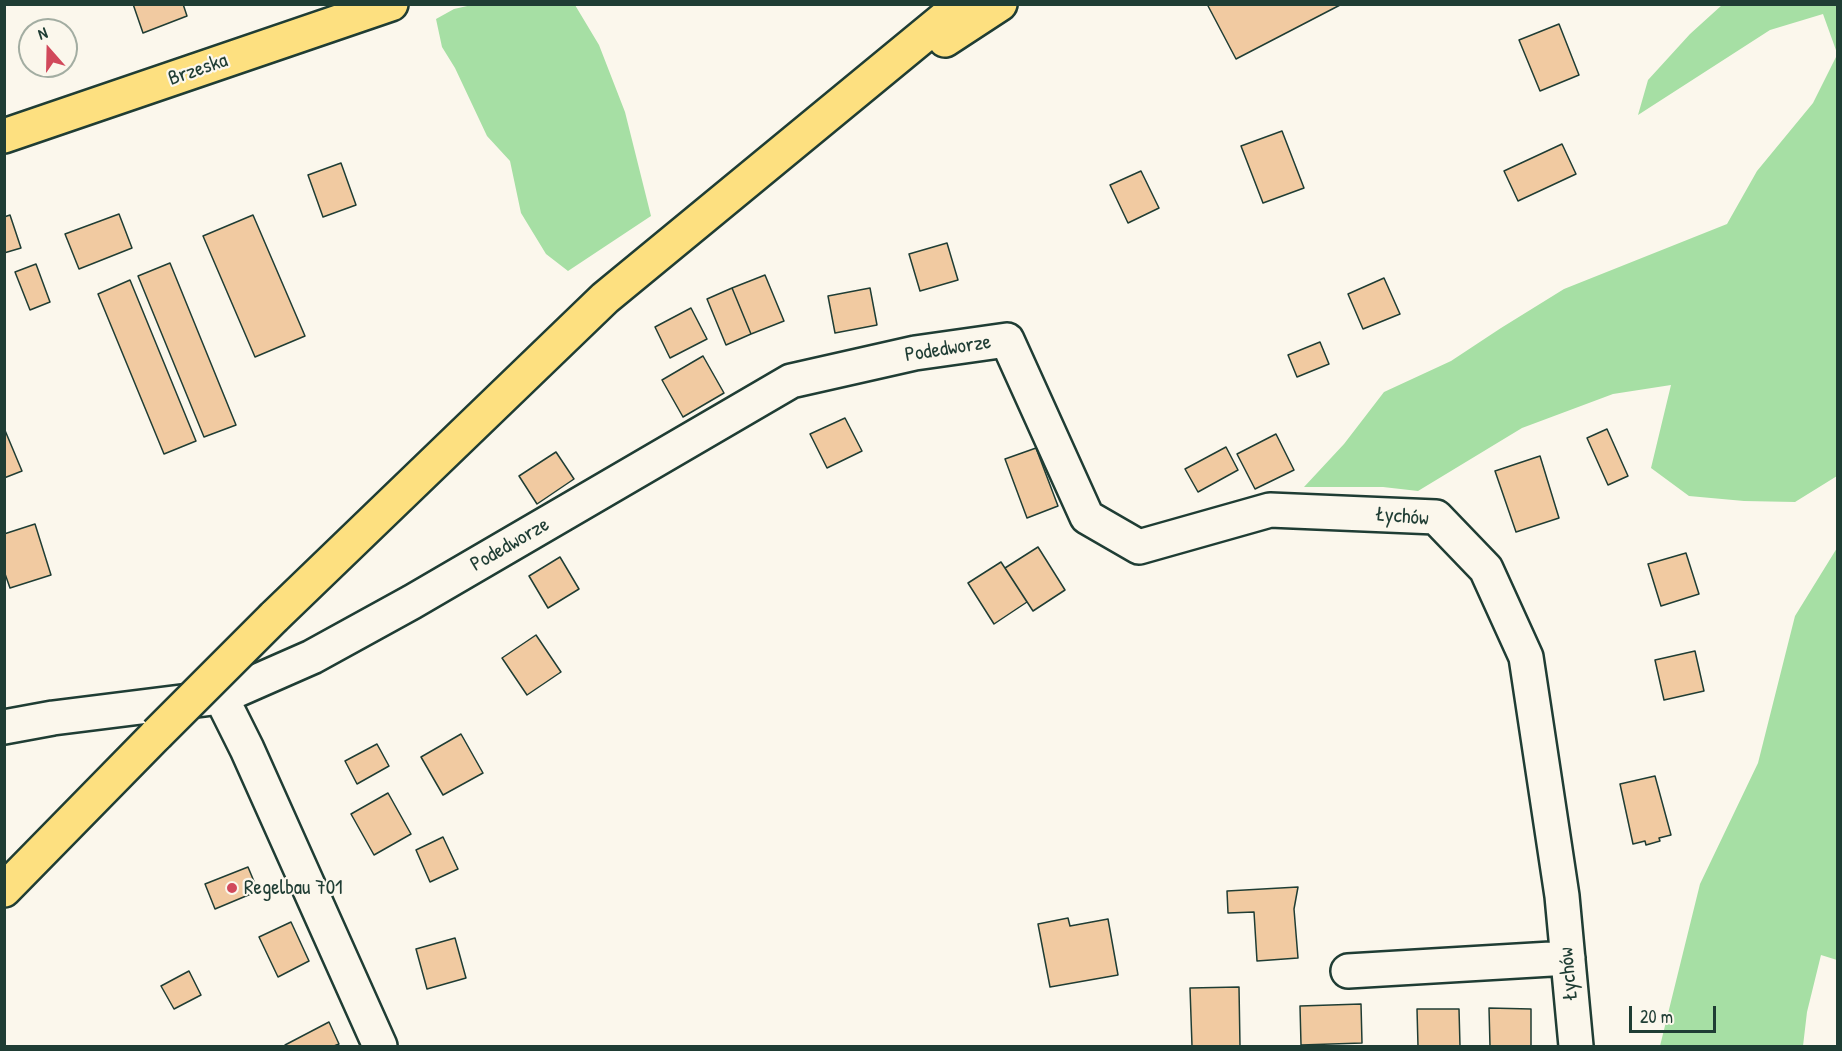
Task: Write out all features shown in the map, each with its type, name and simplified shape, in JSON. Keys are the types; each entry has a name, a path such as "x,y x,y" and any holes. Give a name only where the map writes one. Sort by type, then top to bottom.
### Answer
{"main road":[{"name":"Brzeska","path":"4,136 391,4"},
{"path":"4,890 274,617 605,297 962,4"},
{"path":"827,116 1000,4"}],"street":[{"name":"Podedworze","path":"4,727 53,718 221,697 312,657 412,602 791,381 915,353 1007,340"},
{"name":"Łychów","path":"1007,340 1087,517 1139,547 1270,510 1436,518 1486,569 1526,657 1562,896 1576,1047"},
{"path":"221,697 247,749 380,1047"},
{"path":"1348,971 1568,958"}],"green space":[{"path":"476,4 575,5 599,45 625,112 651,216 568,271 546,254 521,213 510,161 487,136 455,68 442,47 436,19 454,9"},
{"path":"1722,5 1837,5 1837,53 1823,14 1770,30 1638,115 1648,80 1690,34"},
{"path":"1837,55 1837,476 1795,502 1744,501 1689,496 1651,468 1671,385 1613,394 1522,428 1418,491 1383,487 1304,487 1344,444 1384,392 1451,361 1564,289 1727,224 1757,171 1813,103"},
{"path":"1837,548 1837,960 1821,955 1807,1012 1803,1046 1660,1046 1700,884 1758,763 1795,616"}],"building":[{"path":"133,4 183,4 187,16 143,33"},
{"path":"1207,4 1342,4 1236,59"},
{"path":"1559,24 1579,75 1540,91 1519,40"},
{"path":"1282,131 1304,188 1263,203 1241,146"},
{"path":"1562,144 1576,174 1518,201 1504,171"},
{"path":"341,163 356,205 323,217 308,175"},
{"path":"1141,171 1159,208 1128,223 1110,185"},
{"path":"119,214 132,248 79,269 65,234"},
{"path":"10,215 21,248 4,253 4,217"},
{"path":"253,215 305,336 255,357 203,236"},
{"path":"947,243 958,280 920,291 909,254"},
{"path":"170,263 236,425 204,437 138,276"},
{"path":"36,264 50,302 30,310 15,272"},
{"path":"765,275 784,321 751,334 732,288"},
{"path":"1384,278 1400,314 1363,329 1348,294"},
{"path":"130,280 196,441 164,454 98,294"},
{"path":"732,288 751,334 726,345 707,299"},
{"path":"870,288 877,325 835,333 828,296"},
{"path":"691,308 707,339 670,358 655,327"},
{"path":"1320,342 1329,364 1297,377 1288,355"},
{"path":"703,356 724,393 683,417 662,380"},
{"path":"845,418 862,451 827,468 810,434"},
{"path":"4,428 22,471 4,478"},
{"path":"1607,429 1628,476 1608,485 1587,438"},
{"path":"1276,434 1294,470 1255,489 1237,454"},
{"path":"1226,447 1238,470 1198,492 1185,469"},
{"path":"1036,448 1058,506 1027,518 1005,459"},
{"path":"556,452 574,479 537,504 519,476"},
{"path":"1540,456 1559,518 1516,532 1495,471"},
{"path":"35,524 51,575 10,588 4,571 4,534"},
{"path":"1038,547 1065,590 1033,611 1005,568"},
{"path":"1686,553 1699,594 1661,606 1648,564"},
{"path":"560,557 579,589 548,608 529,576"},
{"path":"1001,562 1027,602 994,624 968,583"},
{"path":"536,635 561,672 527,695 502,658"},
{"path":"1695,651 1704,691 1664,700 1655,660"},
{"path":"461,734 483,773 443,795 421,757"},
{"path":"377,744 389,766 357,784 345,761"},
{"path":"1655,776 1671,835 1646,845 1645,841 1633,844 1620,784"},
{"path":"388,793 411,834 374,855 351,814"},
{"path":"443,837 458,869 430,882 416,850"},
{"name":"Regelbau 701","path":"248,867 258,891 215,909 205,884"},
{"path":"1298,887 1294,909 1298,958 1257,961 1254,912 1228,913 1227,891"},
{"path":"1068,918 1070,926 1108,919 1118,975 1050,987 1038,924"},
{"path":"291,922 309,961 278,977 259,937"},
{"path":"455,938 466,978 427,989 416,949"},
{"path":"189,971 201,995 174,1009 161,986"},
{"path":"1239,987 1240,1046 1192,1046 1190,988"},
{"path":"1361,1004 1362,1043 1301,1045 1300,1006"},
{"path":"1489,1008 1531,1009 1531,1046 1490,1046"},
{"path":"1417,1009 1459,1009 1460,1046 1418,1046"},
{"path":"329,1022 339,1044 334,1046 285,1045"}],"place":[{"name":"Regelbau 701","path":"232,888"}]}
